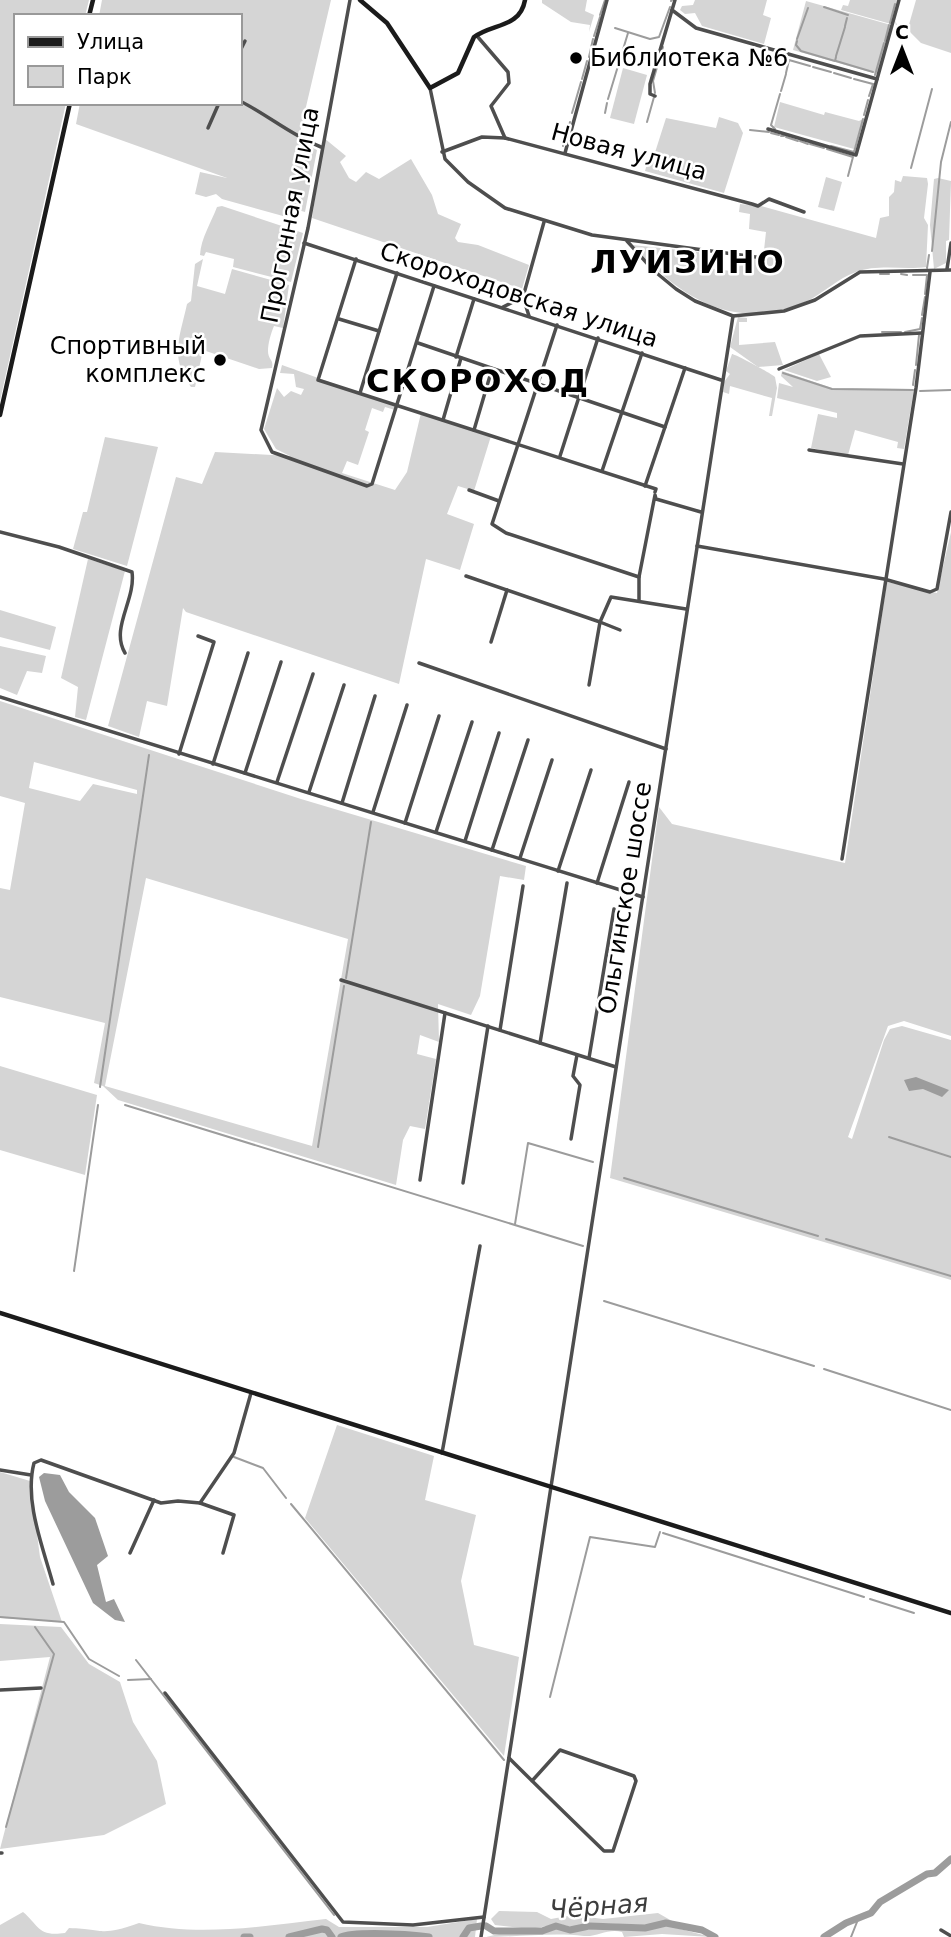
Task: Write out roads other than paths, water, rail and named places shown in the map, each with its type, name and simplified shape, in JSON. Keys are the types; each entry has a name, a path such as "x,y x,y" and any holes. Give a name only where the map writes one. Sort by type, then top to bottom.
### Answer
{"street":[{"name":"Прогонная улица","path":"350,0 304,243 262,436 272,452 281,457 367,486 372,484 397,405"},
{"path":"360,0 398,36 430,88 442,152 455,171 505,208 544,222 627,241 763,258"},
{"path":"430,88 458,72 476,35 515,20 522,13 525,0"},
{"path":"565,153 607,0"},
{"path":"655,96 650,94 650,84 675,0"},
{"path":"768,130 856,155 899,0"},
{"path":"672,10 696,28 877,79"},
{"path":"476,35 509,75 509,83 491,106 505,138"},
{"path":"242,47 245,41"},
{"path":"242,102 303,140 321,147"},
{"path":"0,415 70,105"},
{"path":"208,128 218,105"},
{"name":"Новая улица","path":"442,152 482,137 505,138 758,206 769,200 804,212"},
{"path":"529,316 523,297 544,222"},
{"path":"627,241 653,270 676,289 695,301 733,316 784,312 815,300 860,272 949,270 951,243"},
{"name":"Скороходовская улица","path":"304,243 722,380"},
{"path":"356,260 318,380 656,489 639,576 639,600"},
{"path":"842,859 930,272"},
{"path":"360,393 397,273"},
{"path":"397,405 434,286"},
{"path":"503,307 523,297"},
{"path":"443,419 474,299"},
{"name":"Ольгинское шоссе","path":"481,1937 733,316"},
{"path":"339,319 379,331"},
{"path":"557,325 492,521 495,527 506,533 639,576"},
{"path":"779,369 860,336 922,333"},
{"path":"559,457 597,338"},
{"path":"418,343 665,427"},
{"path":"602,471 642,353"},
{"path":"645,486 685,368"},
{"path":"474,429 492,369"},
{"path":"809,450 903,464"},
{"path":"469,490 499,501"},
{"path":"655,494 656,499 701,512"},
{"path":"696,546 884,579 930,592 937,589 951,512"},
{"path":"0,533 59,547 132,572 133,584 119,637 125,653"},
{"path":"466,576 620,630"},
{"path":"491,642 507,590"},
{"path":"589,685 600,622 611,597 686,608"},
{"path":"179,754 214,642 198,636"},
{"path":"213,764 248,653"},
{"path":"246,773 281,662"},
{"path":"419,663 666,749"},
{"path":"277,783 313,674"},
{"path":"309,792 344,685"},
{"path":"342,803 375,696"},
{"path":"0,697 643,897"},
{"path":"373,812 407,705"},
{"path":"405,822 439,716"},
{"path":"436,832 472,722"},
{"path":"464,841 499,733"},
{"path":"492,850 528,740"},
{"path":"520,859 552,760"},
{"path":"558,871 591,770"},
{"path":"597,883 629,782"},
{"path":"540,1043 567,883"},
{"path":"500,1030 523,886"},
{"path":"589,1058 614,909"},
{"path":"341,980 616,1067"},
{"path":"420,1180 446,1013"},
{"path":"463,1183 488,1026"},
{"path":"571,1139 580,1085 573,1076 577,1055"},
{"path":"442,1453 480,1246"},
{"path":"0,1313 951,1613"},
{"path":"200,1503 234,1453 251,1393"},
{"path":"53,1584 38,1528 31,1475 34,1463 41,1460 154,1500 200,1503 234,1515 223,1553"},
{"path":"0,1470 31,1475"},
{"path":"130,1553 154,1500"},
{"path":"0,1690 41,1688"},
{"path":"165,1693 343,1922 413,1925 484,1917"},
{"path":"509,1758 532,1781 604,1851 613,1851 636,1781 634,1776 560,1750 532,1781"},
{"path":"941,1930 951,1936"}],"waterway":[{"path":"600,15 605,0"},
{"path":"890,23 895,4"},
{"path":"615,28 650,39 659,37 670,7"},
{"path":"824,7 848,15"},
{"path":"797,39 808,8"},
{"path":"594,36 600,17"},
{"path":"845,26 847,18"},
{"path":"885,41 889,25"},
{"path":"836,56 845,27"},
{"path":"608,99 628,33"},
{"path":"589,57 593,39"},
{"path":"797,41 796,45 801,51 835,61 836,57"},
{"path":"875,75 884,43"},
{"path":"655,93 653,81 663,47"},
{"path":"786,73 789,60 810,66"},
{"path":"582,79 587,61"},
{"path":"836,61 873,72"},
{"path":"813,67 831,72"},
{"path":"834,73 851,78"},
{"path":"781,91 786,74"},
{"path":"854,79 873,84"},
{"path":"572,113 581,82"},
{"path":"869,96 873,84"},
{"path":"911,168 932,89"},
{"path":"775,129 771,125 780,94"},
{"path":"647,122 654,97"},
{"path":"864,115 868,100"},
{"path":"605,113 607,103"},
{"path":"831,146 854,152 863,119"},
{"path":"567,133 570,122"},
{"path":"932,251 941,162 951,122"},
{"path":"750,130 769,132"},
{"path":"771,133 779,135"},
{"path":"563,146 566,135"},
{"path":"786,137 798,141"},
{"path":"800,141 808,144"},
{"path":"810,144 824,148"},
{"path":"827,149 853,157 848,176"},
{"path":"927,268 929,255"},
{"path":"880,274 889,274"},
{"path":"901,274 907,275"},
{"path":"913,275 927,275 925,294"},
{"path":"922,315 925,297"},
{"path":"905,332 920,329 922,318"},
{"path":"882,332 901,332"},
{"path":"916,365 919,335"},
{"path":"913,385 915,370"},
{"path":"783,373 832,389 913,390"},
{"path":"920,391 951,390"},
{"path":"100,1087 149,755"},
{"path":"346,978 371,822"},
{"path":"318,1147 344,986"},
{"path":"74,1271 98,1105"},
{"path":"125,1105 583,1246"},
{"path":"889,1137 951,1157"},
{"path":"515,1224 528,1143 593,1162"},
{"path":"624,1178 818,1236"},
{"path":"826,1239 951,1276"},
{"path":"604,1301 814,1366"},
{"path":"824,1369 951,1410"},
{"path":"234,1457 263,1468 286,1498"},
{"path":"291,1504 504,1760"},
{"path":"550,1697 590,1537 655,1547 660,1532"},
{"path":"663,1533 864,1597"},
{"path":"870,1599 914,1613"},
{"path":"0,1617 64,1622 89,1659 119,1676"},
{"path":"6,1827 54,1654 35,1627"},
{"path":"136,1660 334,1915"},
{"path":"128,1680 151,1679"},
{"name":"Чёрная","path":"824,1937 846,1923 871,1913 880,1902 927,1874 935,1873 951,1859"},
{"path":"851,1937 859,1917"},
{"name":"Чёрная","path":"486,1926 494,1931 542,1931 556,1926 570,1930 589,1926 645,1928 666,1923 702,1930 715,1937"},
{"name":"Чёрная","path":"463,1937 469,1928 481,1926"},
{"name":"Чёрная","path":"289,1937 322,1929 327,1930 332,1937"},
{"name":"Чёрная","path":"341,1937 370,1934 429,1937"},
{"name":"Чёрная","path":"244,1937 250,1937"}],"place":[{"name":"Библиотека №6","path":"576,58"},
{"name":"Спортивный комплекс","path":"220,360"}],"district":[{"name":"ЛУИЗИНО","path":"688,262"},
{"name":"СКОРОХОД","path":"478,381"}]}
